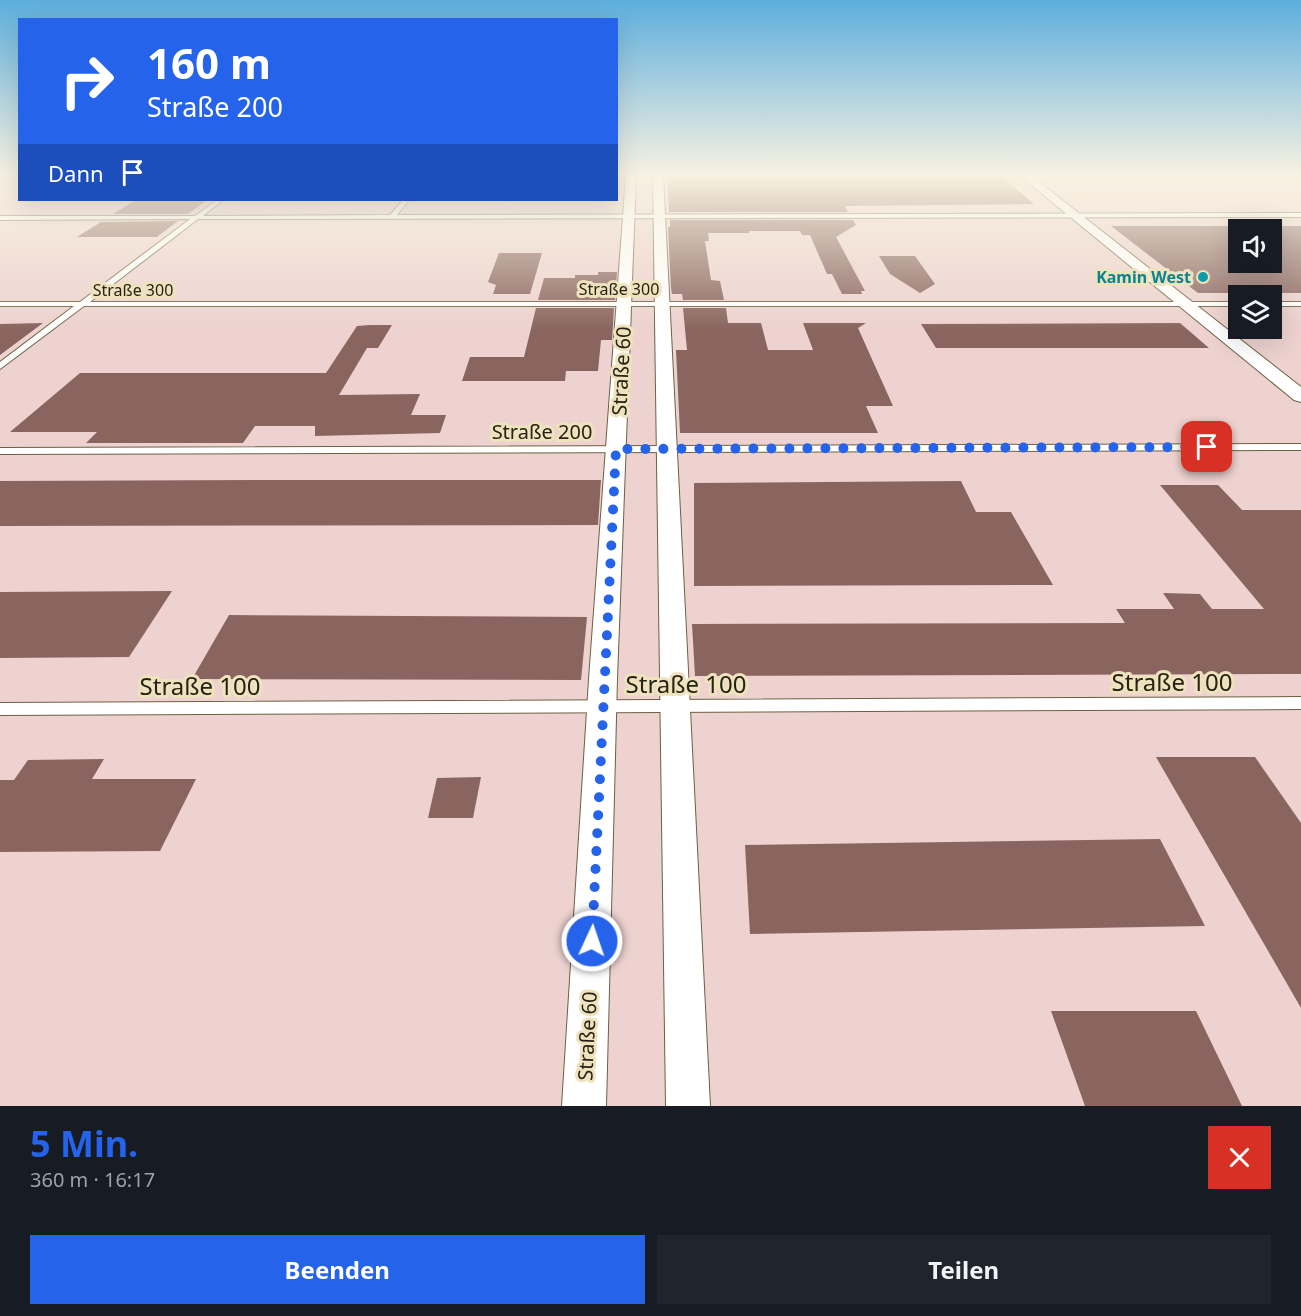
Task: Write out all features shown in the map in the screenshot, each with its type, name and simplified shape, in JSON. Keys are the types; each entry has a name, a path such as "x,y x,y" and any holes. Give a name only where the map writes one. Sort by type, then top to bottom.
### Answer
{"street":[{"name":"Straße 60","path":"584,1106 602,706 629,227"},
{"path":"660,227 688,1106"},
{"path":"1090,227 1301,396"}],"lane":[{"path":"0,366 183,227"},
{"name":"Straße 300","path":"0,304 1228,304"},
{"path":"1282,304 1301,304"},
{"name":"Straße 200","path":"0,451 1301,447"},
{"name":"Straße 100","path":"0,709 1301,703"}],"shaded area":[{"path":"0,227 1228,227 1228,273 1282,273 1282,227 1301,227 1301,1106 0,1106"}],"building":[{"path":"94,227 171,227 157,237 77,237"},
{"path":"668,227 853,227 836,237 865,291 861,291 862,294 842,294 832,274 827,274 810,235 802,235 800,231 708,233 709,241 705,241 711,280 720,281 724,300 683,300 682,294 672,294"},
{"path":"1112,227 1228,227 1228,273 1282,273 1282,227 1301,227 1301,293 1282,293 1282,285 1228,285 1228,293 1198,293"},
{"path":"499,253 542,253 530,294 493,294 496,285 488,282"},
{"path":"879,256 915,256 935,284 920,293 890,274"},
{"path":"598,272 617,272 615,300 538,300 544,278 575,278 575,275 598,275"},
{"path":"536,308 614,308 612,340 601,340 598,371 566,371 565,381 462,381 470,357 524,357"},
{"path":"683,308 726,308 728,323 761,323 768,350 813,350 803,323 866,323 858,328 893,406 866,406 878,433 680,433 676,350 687,350"},
{"path":"43,323 0,355 0,324"},
{"path":"1180,323 1209,348 936,348 921,324"},
{"path":"392,325 378,348 367,348 339,395 420,394 411,415 446,415 440,433 315,436 315,426 255,426 243,443 86,443 97,432 10,432 80,373 326,373 357,326"},
{"path":"601,480 598,525 0,526 0,481"},
{"path":"961,481 976,512 1011,512 1053,585 694,586 694,483"},
{"path":"1160,485 1218,485 1242,510 1301,510 1301,674 695,676 692,624 1125,623 1116,609 1174,609 1163,593 1200,594 1212,609 1264,609"},
{"path":"172,591 129,657 0,658 0,592"},
{"path":"229,615 587,617 581,680 192,679"},
{"path":"1156,757 1255,757 1301,823 1301,1008"},
{"path":"104,759 92,779 196,779 160,851 0,852 0,780 14,780 28,760"},
{"path":"481,777 473,818 428,818 437,778"},
{"path":"1160,839 1205,926 750,934 745,845"},
{"path":"1051,1011 1196,1011 1242,1106 1085,1106"}],"place":[{"name":"Kamin West","path":"1203,277"}],"route":[{"path":"592,941 616,449 1207,447"}]}
